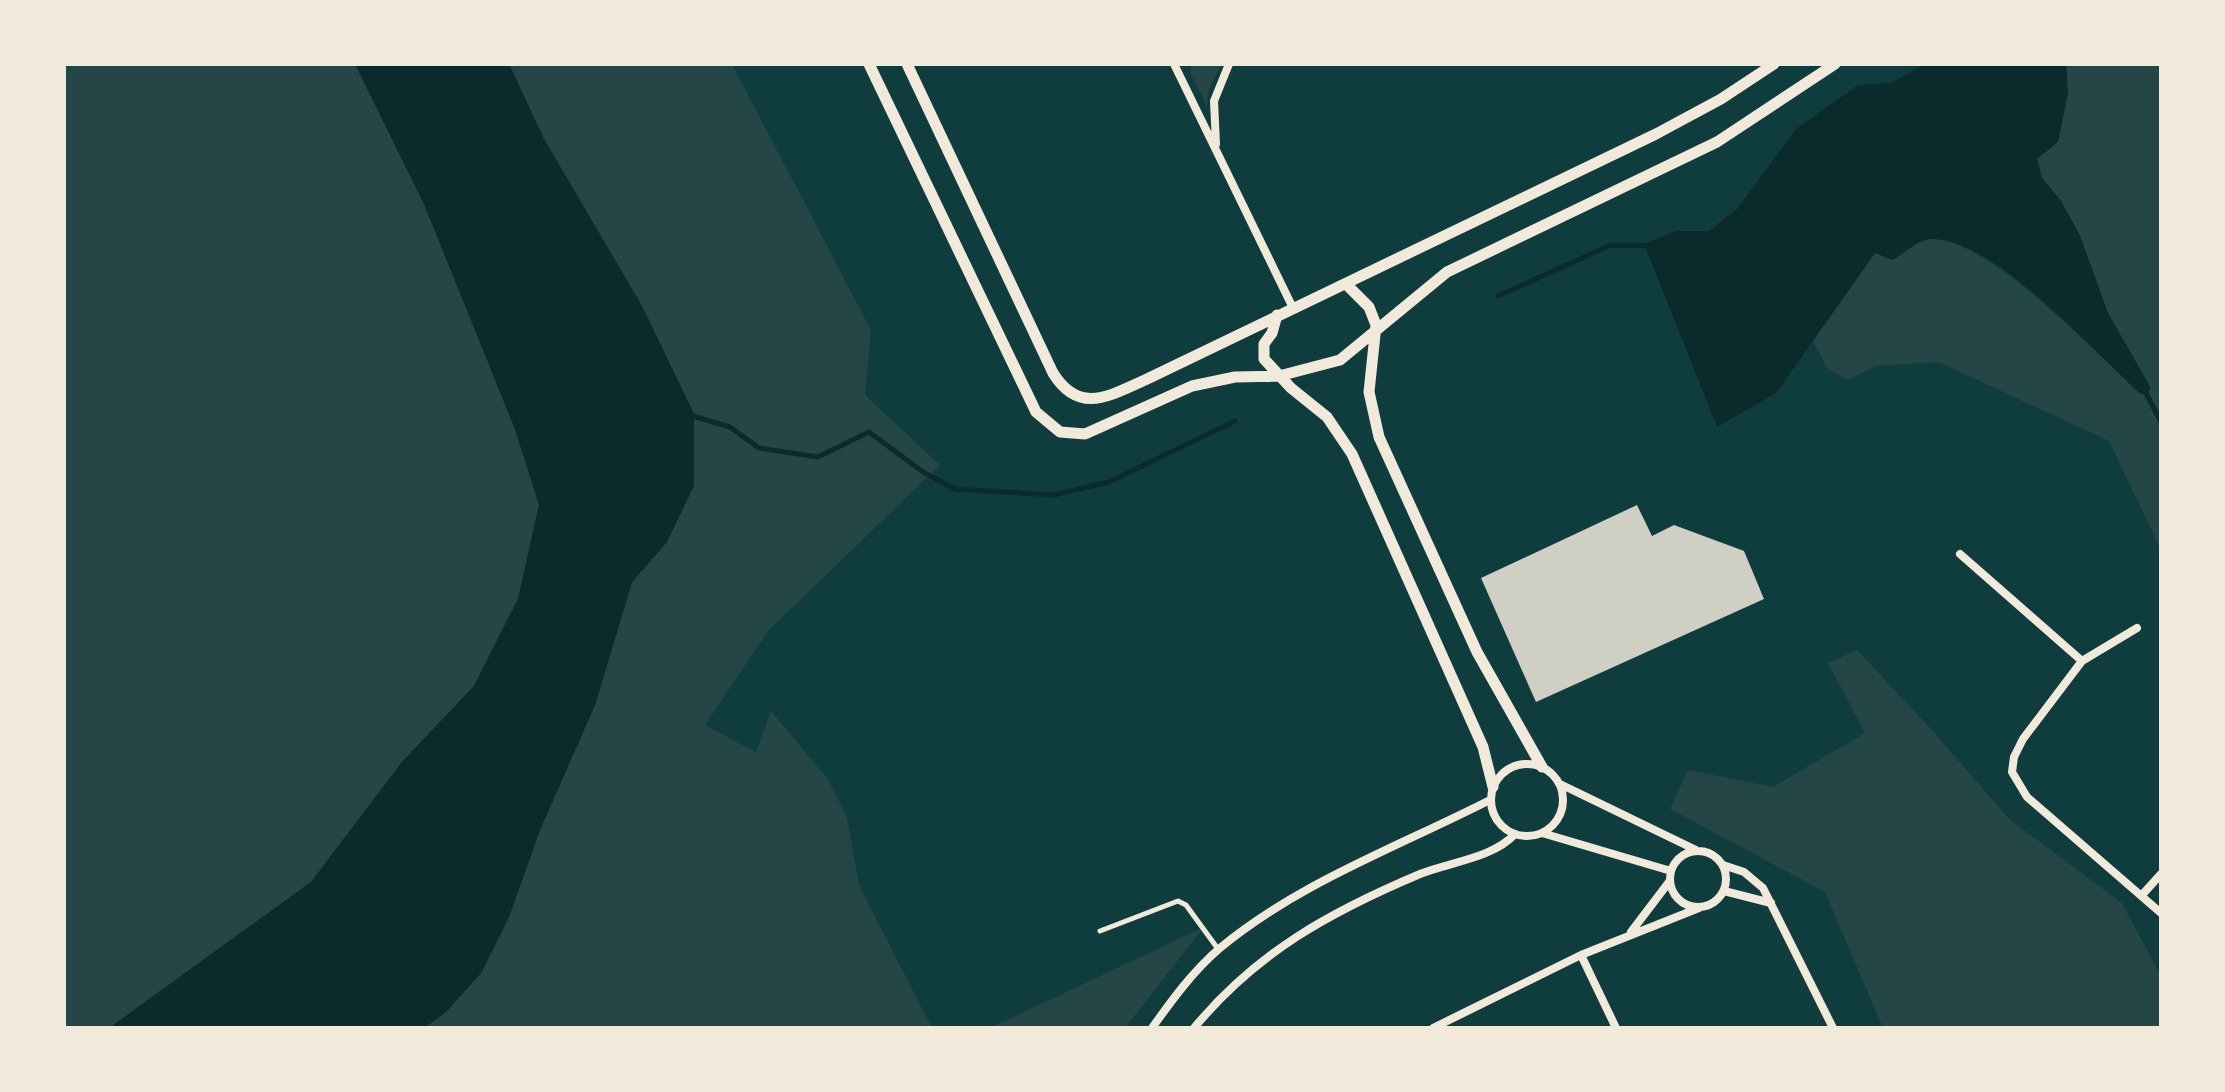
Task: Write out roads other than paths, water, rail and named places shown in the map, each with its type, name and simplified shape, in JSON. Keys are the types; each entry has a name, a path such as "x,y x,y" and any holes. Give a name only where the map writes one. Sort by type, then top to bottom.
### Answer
{"street":[{"path":"869,64 1033,407 1049,426 1068,435 1085,434 1192,386 1235,377 1273,376 1340,360 1377,333 1447,272 1717,142 1835,64"},
{"path":"907,64 1053,373 1069,394 1090,399 1115,393 1656,134 1721,99 1774,64"},
{"path":"1174,64 1293,308"},
{"path":"1217,149 1214,101 1229,64"},
{"path":"1346,284 1369,307 1377,333 1369,392 1379,437 1477,652 1542,767 1560,784 1751,876 1772,903 1833,1028"},
{"path":"1277,315 1262,353 1266,364 1273,376 1327,417 1352,454 1483,747 1493,787 1490,800 1498,821 1515,834 1542,833 1671,871"},
{"path":"1960,554 2082,661"},
{"path":"2137,628 2082,661 2023,739 2014,757 2012,772 2027,797 2161,913"},
{"path":"1493,787 1513,767 1542,767"},
{"path":"1542,833 1551,827 1562,807 1560,784"},
{"path":"1152,1028 1193,975 1218,949 1295,898 1490,800"},
{"path":"1194,1028 1237,980 1282,943 1407,880 1501,847 1515,834"},
{"path":"1630,932 1669,882 1671,871 1681,856 1698,851"},
{"path":"1433,1028 1630,932 1717,901 1727,879 1723,865"},
{"path":"2142,895 2161,874"},
{"path":"1669,882 1681,902 1699,908"},
{"path":"1724,891 1772,903"},
{"path":"1581,955 1616,1028"}],"lane":[{"path":"1100,931 1178,901 1186,905 1218,949"}],"waterway":[{"path":"1498,296 1611,245 1649,246"},
{"path":"2145,391 2161,422"},
{"path":"689,415 730,427 759,448 818,457 869,432 923,472 955,489 1053,495 1109,482 1235,421"}]}
